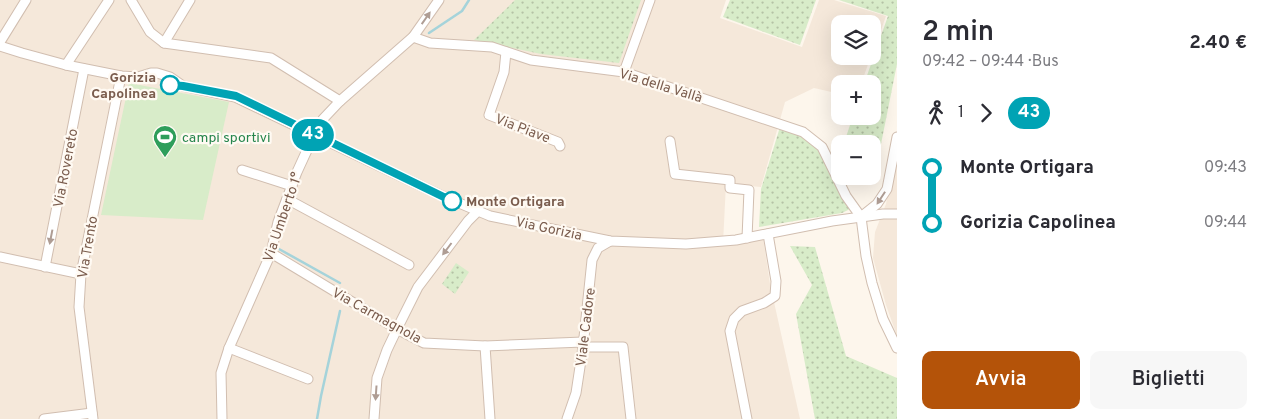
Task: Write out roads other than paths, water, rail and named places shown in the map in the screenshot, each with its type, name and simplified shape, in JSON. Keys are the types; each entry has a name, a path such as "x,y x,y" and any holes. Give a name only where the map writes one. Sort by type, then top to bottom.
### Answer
{"street":[{"path":"0,44 26,0"},
{"path":"66,65 108,0"},
{"path":"131,0 150,32 164,43 271,58 340,101"},
{"path":"164,43 190,0"},
{"name":"Via Umberto 1°","path":"222,419 221,373 229,348 271,253 278,222 314,135 323,119 340,101 413,37 440,0"},
{"path":"624,72 650,0"},
{"name":"Via della Vallà","path":"413,37 430,43 492,47 531,60 624,72 803,132 822,147 846,196 861,217"},
{"name":"Via Gorizia","path":"0,44 22,54 84,69 121,76 138,77 157,73 165,75 183,86 236,96 440,195 490,216 610,241 686,244 747,238 832,221 897,214"},
{"name":"Via Piave","path":"506,52 504,72 489,115 558,142 560,146"},
{"name":"Via Rovereto","path":"45,267 84,69"},
{"name":"Via Trento","path":"92,416 79,306 81,274 121,76"},
{"path":"897,137 887,189 877,204 861,217 872,283 883,319 897,348"},
{"path":"670,141 675,174 730,180 730,188 749,190 747,238"},
{"path":"242,170 292,186"},
{"path":"287,198 409,265"},
{"path":"374,419 377,378 387,350 418,287 468,221 478,211"},
{"path":"747,419 730,331 734,319 742,312 775,296 776,281 768,234"},
{"name":"Viale Cadore","path":"567,419 576,394 592,260 598,248 610,241"},
{"name":"Via Carmagnola","path":"271,253 397,329 424,343 485,346 583,345 623,347 631,419"},
{"path":"0,257 81,274"},
{"path":"485,346 490,419"},
{"path":"229,348 308,379"},
{"path":"44,419 92,416"}],"waterway":[{"path":"429,33 462,11 469,0"},
{"path":"279,249 340,283"},
{"path":"317,419 340,311"}],"place":[{"name":"Gorizia Capolinea","path":"170,85"},
{"name":"campi sportivi","path":"165,158"},
{"name":"Monte Ortigara","path":"452,201"}]}
